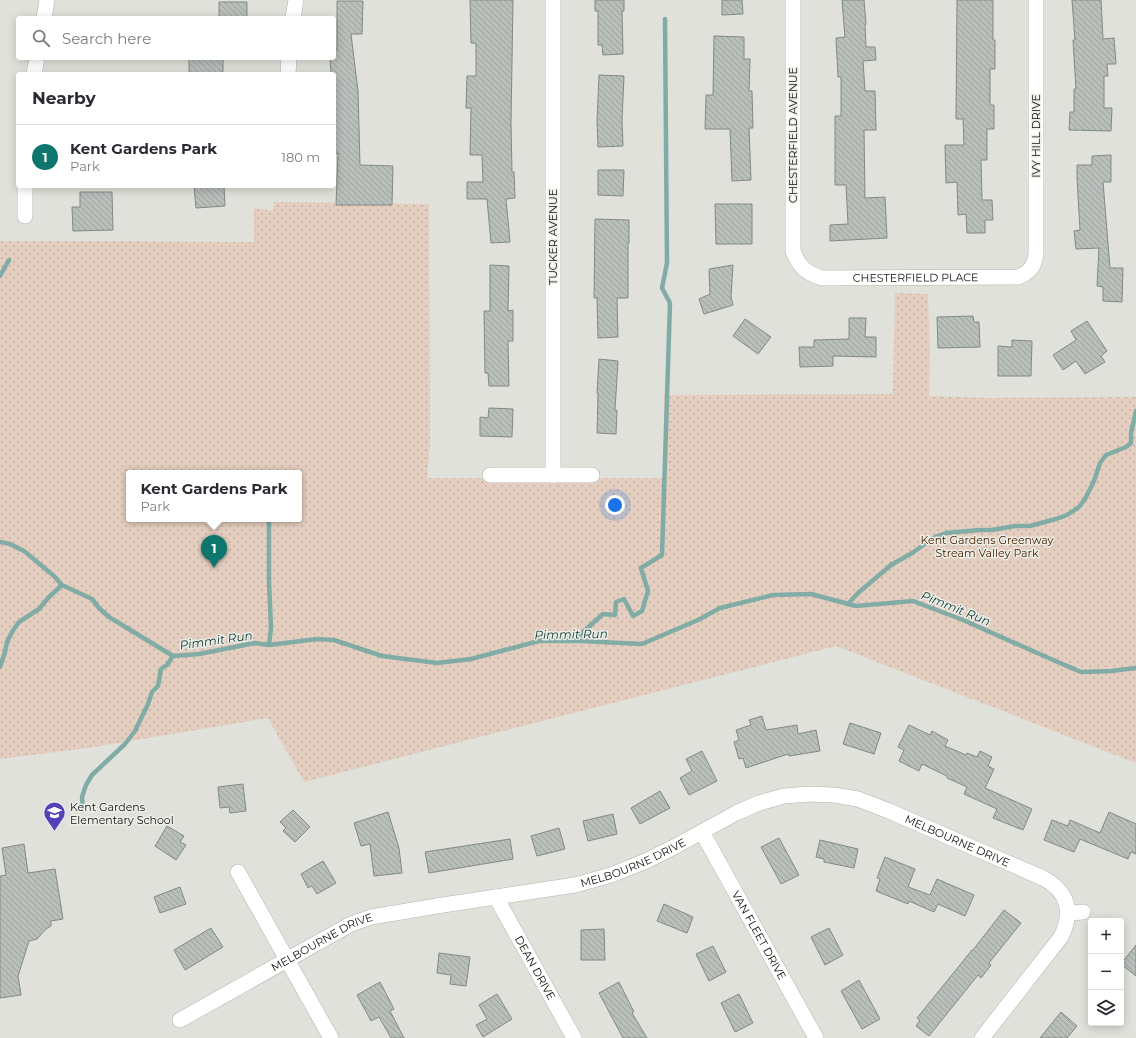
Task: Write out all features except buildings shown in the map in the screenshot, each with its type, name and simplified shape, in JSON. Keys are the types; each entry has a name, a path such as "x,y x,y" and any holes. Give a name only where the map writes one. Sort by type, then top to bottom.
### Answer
{"street":[{"path":"44,16 48,0"},
{"path":"293,16 296,0"},
{"name":"TUCKER AVENUE","path":"553,0 553,475"},
{"name":"CHESTERFIELD AVENUE","path":"793,0 793,251 797,261 798,273"},
{"name":"IVY HILL DRIVE","path":"1033,275 1036,254 1036,0"},
{"path":"34,72 36,60"},
{"path":"288,72 289,60"},
{"path":"25,188 25,216"},
{"name":"CHESTERFIELD PLACE","path":"798,273 822,278 1018,277 1026,274 1033,275"},
{"path":"490,474 592,475"},
{"name":"MELBOURNE DRIVE","path":"180,1020 351,924 371,917 575,885 611,875 646,861 736,813 759,803 784,796 809,794 834,795 858,799 890,811 1052,883 1060,891 1066,902 1068,913"},
{"name":"VAN FLEET DRIVE","path":"702,832 816,1038"},
{"path":"238,872 331,1038"},
{"name":"DEAN DRIVE","path":"496,897 574,1038"},
{"path":"982,1038 1061,937 1066,926 1068,913 1083,912"}],"green space":[{"name":"Kent Gardens Greenway Stream Valley Park","path":"274,202 429,204 430,443 427,478 666,478 664,395 893,394 895,293 928,294 930,349 929,396 988,398 1136,397 1136,763 836,646 304,782 268,718 88,748 0,759 0,241 254,242 254,208 273,211"}],"waterway":[{"path":"573,641 603,614 615,615 616,602 624,599 633,616 642,611 648,591 641,568 662,555 670,303 662,288 667,263 665,19"},
{"path":"0,276 9,260"},
{"path":"848,604 858,593 891,565 935,537 946,533 992,530 1015,526 1030,526 1067,515 1079,507 1085,499 1094,481 1100,463 1106,455 1126,447 1131,443 1131,433 1136,411"},
{"path":"269,522 271,628 269,645"},
{"name":"Pimmit Run","path":"0,542 10,544 24,551 54,576 62,585 92,599 109,617 173,656 199,654 255,643 269,645 317,639 334,640 382,656 437,663 471,659 539,641 581,641 642,644 698,620 720,608 773,595 811,594 856,606 913,601 963,620 1081,672 1136,668"},
{"path":"0,667 7,642 19,622 39,609 62,585"},
{"path":"83,810 82,797 86,785 92,775 125,744 135,731 152,692 158,686 161,669 167,665 173,656"}],"place":[{"name":"Kent Gardens Park","path":"214,568"},
{"name":"Kent Gardens Elementary School","path":"54,832"}]}
